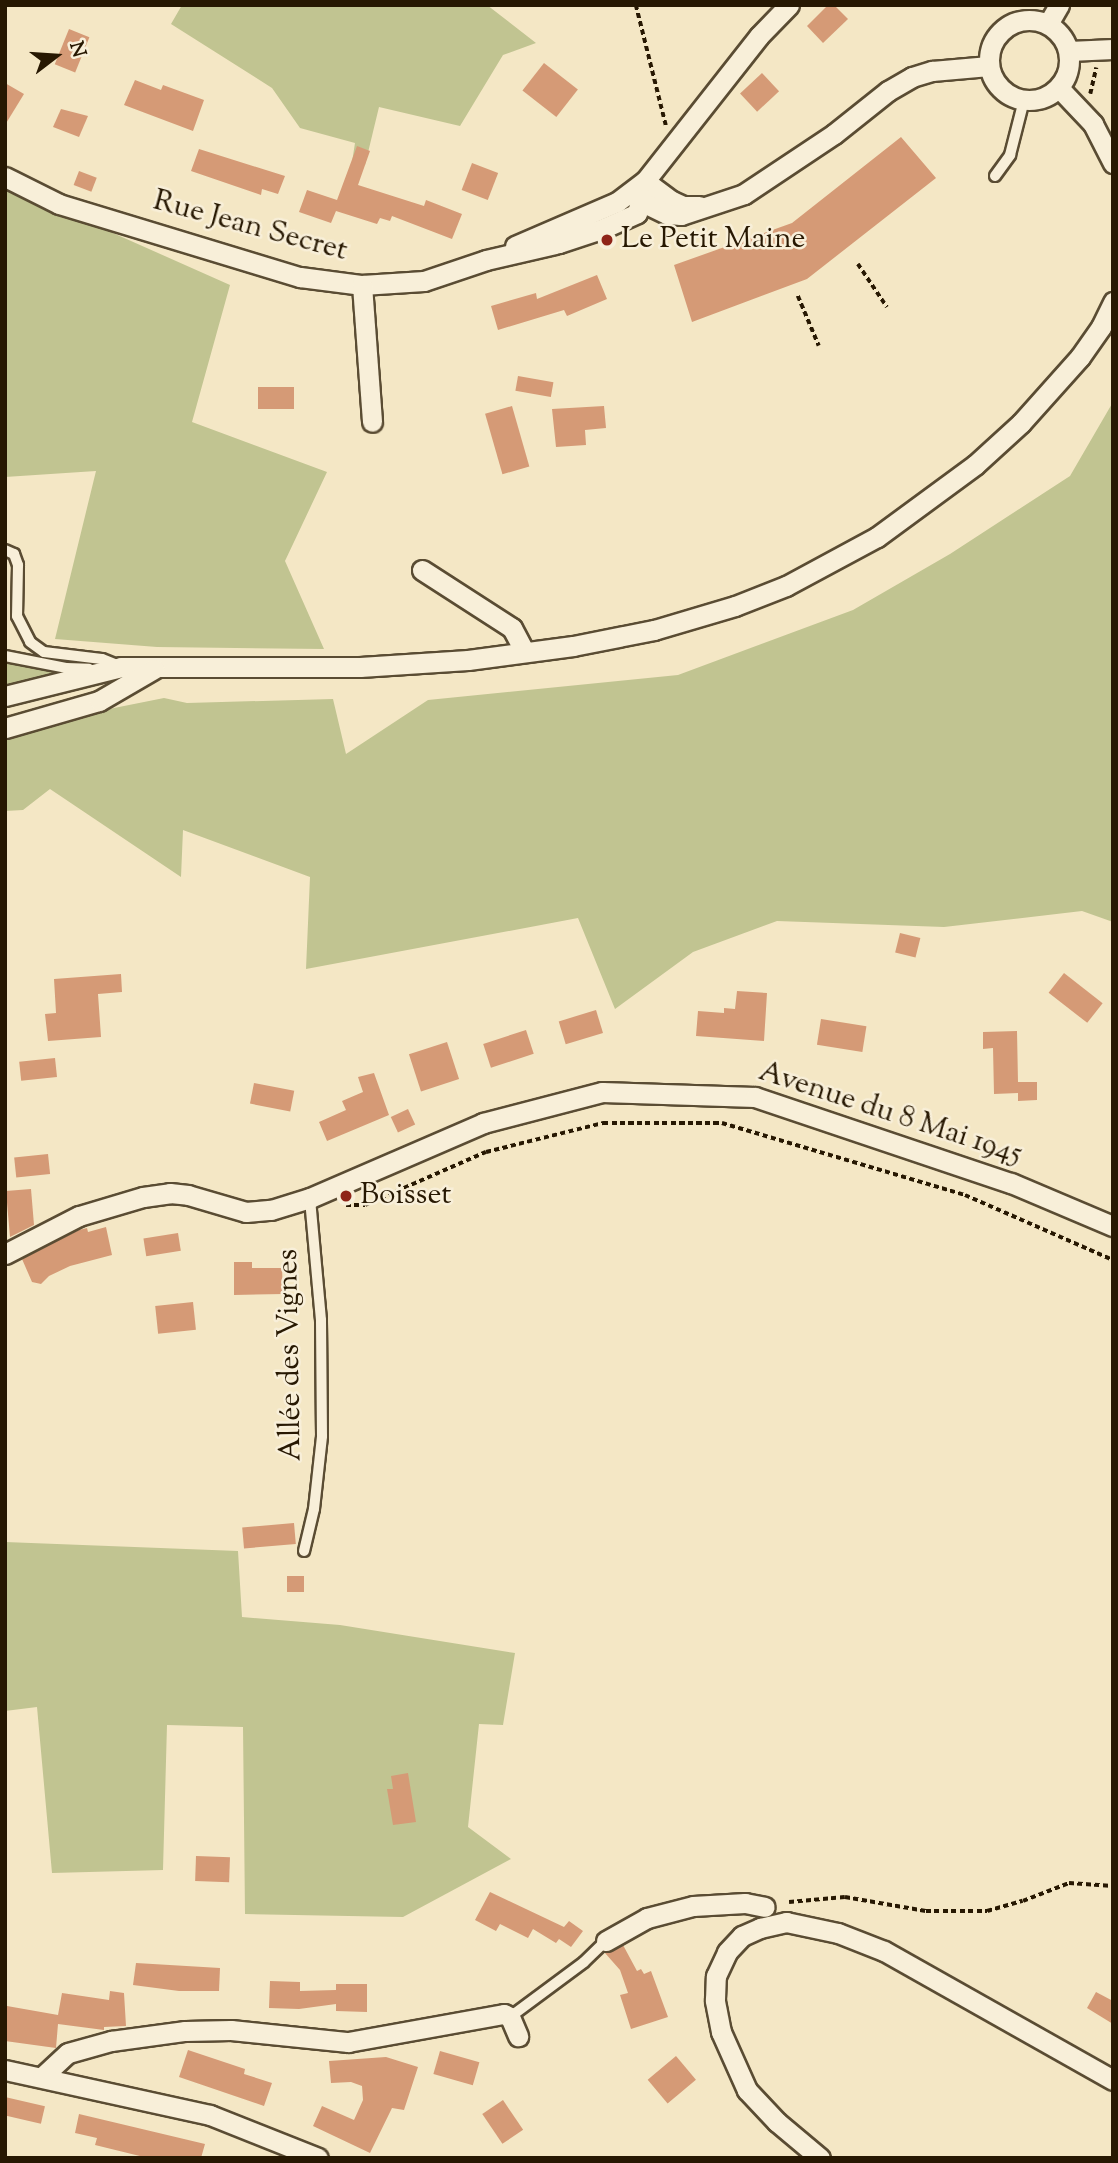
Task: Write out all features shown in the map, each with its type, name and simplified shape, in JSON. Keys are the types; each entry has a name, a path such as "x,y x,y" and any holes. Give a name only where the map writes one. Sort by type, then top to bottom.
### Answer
{"street":[{"path":"789,5 759,36 678,136 645,181 642,202 667,214 681,215 744,194 779,173 888,91 912,77 932,71 989,66"},
{"path":"1048,24 1059,5"},
{"path":"1023,20 1048,24 1065,40 1069,51 1069,71 1059,88 1049,96 1024,100 1001,89 989,66 989,54 1001,31 1023,20"},
{"path":"1069,51 1104,49"},
{"path":"1059,88 1093,124 1113,163"},
{"name":"Rue Jean Secret","path":"5,177 59,205 300,277 362,285 424,281 486,260 559,243 604,228 637,213 642,202"},
{"path":"645,181 657,192 683,206 712,206"},
{"name":"Rue Jean Secret","path":"486,260 554,227 617,202 645,181"},
{"path":"362,285 372,422"},
{"path":"5,696 121,667 360,667 525,652 654,630 735,606 786,586 877,537 975,465 1021,423 1080,357 1113,302"},
{"path":"422,570 512,628 525,652"},
{"path":"5,728 99,701 155,668"},
{"name":"Avenue du 8 Mai 1945","path":"5,1254 79,1216 143,1197 170,1193 188,1195 246,1212 271,1210 310,1198 483,1123 602,1092 755,1097 1011,1184 1113,1226"},
{"path":"606,1941 648,1919 693,1906 745,1903 765,1907"},
{"path":"820,2158 777,2122 747,2090 721,2032 715,2000 716,1976 727,1952 742,1936 760,1928 786,1923 838,1933 884,1951 1113,2080"},
{"path":"42,2077 68,2053 111,2041 172,2032 231,2030 348,2042 496,2014 510,2017 518,2036"},
{"path":"5,2070 210,2115 318,2158"}],"lane":[{"path":"995,176 1010,155 1024,100"},
{"path":"5,550 13,554 18,565 17,616 30,642 44,652 102,659 121,667"},
{"path":"5,656 66,668 121,667"},
{"name":"Allée des Vignes","path":"304,1551 314,1509 322,1436 321,1320 310,1198"},
{"path":"510,2017 584,1962 606,1941"}],"path":[{"path":"636,5 666,125 678,136"},
{"path":"1091,98 1104,49"},
{"path":"858,264 887,307"},
{"path":"798,296 819,346"},
{"path":"336,1205 365,1205 486,1152 603,1123 722,1123 965,1195 1113,1260"},
{"path":"765,1907 845,1897 926,1911 986,1911 1023,1901 1069,1883 1113,1885"}],"green space":[{"path":"182,5 487,5 536,43 503,55 460,126 379,107 365,165 352,162 355,143 300,128 272,88 171,24"},
{"path":"5,185 230,285 192,422 327,472 285,561 324,649 157,647 55,639 96,471 5,477"},
{"path":"1113,402 1113,922 1082,911 944,927 777,921 693,952 615,1009 578,918 306,969 310,877 183,830 181,877 50,789 23,810 5,811 5,739 114,708 164,698 187,703 333,699 346,754 428,700 678,675 853,610 950,554 1070,476"},
{"path":"5,661 56,673 5,686"},
{"path":"5,1542 238,1551 242,1617 340,1625 515,1653 503,1725 479,1724 468,1827 511,1859 403,1917 245,1914 243,1727 167,1725 163,1870 52,1873 37,1707 5,1711"}],"building":[{"path":"828,5 834,5 848,19 823,43 807,26"},
{"path":"69,29 89,37 75,72 55,64"},
{"path":"544,63 578,89 556,117 522,91"},
{"path":"762,73 779,91 757,112 740,93"},
{"path":"135,80 161,90 163,85 204,100 193,131 124,105"},
{"path":"5,83 24,94 5,125"},
{"path":"61,109 88,116 79,137 53,127"},
{"path":"901,137 936,178 807,279 692,322 674,265 792,223"},
{"path":"357,146 370,151 358,185 424,206 426,200 462,214 452,239 392,216 390,221 380,218 377,224 336,211 331,223 299,212 307,190 337,200"},
{"path":"199,149 285,176 278,194 262,189 261,195 191,171"},
{"path":"472,163 498,173 488,200 462,190"},
{"path":"79,171 97,178 91,192 74,185"},
{"path":"597,275 607,299 567,316 564,310 498,330 491,306 536,293 537,299"},
{"path":"518,376 553,382 551,397 515,391"},
{"path":"258,387 294,387 294,409 258,409"},
{"path":"512,406 529,467 502,474 485,414"},
{"path":"604,406 606,428 585,430 586,445 556,447 552,409"},
{"path":"900,933 920,938 916,957 895,952"},
{"path":"1064,973 1103,1003 1087,1023 1049,993"},
{"path":"121,974 122,992 98,994 101,1037 48,1041 45,1014 56,1013 54,979"},
{"path":"737,991 767,993 764,1041 696,1036 698,1011 724,1013 724,1008 735,1009"},
{"path":"596,1010 603,1033 566,1044 559,1021"},
{"path":"821,1019 866,1026 862,1052 817,1045"},
{"path":"526,1030 534,1054 491,1068 483,1044"},
{"path":"1017,1031 1018,1082 1037,1082 1037,1100 1018,1101 1018,1093 994,1094 993,1048 983,1049 983,1032"},
{"path":"447,1042 459,1079 421,1091 409,1054"},
{"path":"55,1058 57,1077 21,1081 19,1062"},
{"path":"374,1073 389,1115 327,1141 319,1122 346,1110 342,1101 363,1092 358,1077"},
{"path":"254,1083 294,1091 290,1111 250,1104"},
{"path":"408,1109 415,1124 398,1132 391,1117"},
{"path":"48,1154 50,1174 16,1177 14,1158"},
{"path":"31,1189 34,1225 10,1237 6,1191"},
{"path":"106,1227 112,1255 70,1266 49,1276 41,1284 32,1282 22,1259 79,1230 87,1228 88,1232"},
{"path":"178,1233 181,1251 146,1256 143,1238"},
{"path":"234,1262 252,1262 252,1268 282,1268 283,1294 234,1295"},
{"path":"193,1302 196,1330 158,1334 155,1306"},
{"path":"294,1523 296,1544 244,1548 242,1528"},
{"path":"287,1576 304,1576 304,1592 287,1592"},
{"path":"408,1773 416,1822 393,1825 387,1789 393,1789 391,1776"},
{"path":"196,1856 230,1857 229,1882 195,1881"},
{"path":"490,1892 564,1927 569,1921 583,1931 571,1947 559,1939 556,1943 533,1929 528,1938 500,1924 496,1931 475,1920"},
{"path":"623,1945 637,1971 641,1969 644,1974 651,1971 668,2017 631,2029 620,1995 628,1993 620,1970 605,1953"},
{"path":"136,1963 220,1968 219,1991 179,1991 133,1985"},
{"path":"270,1981 300,1982 300,1991 336,1990 336,1984 367,1984 367,2012 336,2011 336,2004 299,2009 269,2008"},
{"path":"110,1991 124,1993 126,2026 104,2027 104,2030 58,2024 56,2048 5,2041 7,2006 58,2015 62,1993 109,2000"},
{"path":"1096,1992 1113,2001 1113,2024 1087,2008"},
{"path":"188,2050 245,2069 244,2074 272,2083 264,2106 179,2077"},
{"path":"440,2051 479,2062 473,2085 433,2074"},
{"path":"676,2056 696,2080 668,2104 648,2080"},
{"path":"386,2057 418,2067 404,2110 392,2108 370,2153 313,2126 322,2106 354,2120 363,2100 362,2086 351,2082 331,2083 329,2061"},
{"path":"5,2097 45,2106 41,2124 5,2115"},
{"path":"503,2100 523,2130 502,2144 482,2114"},
{"path":"79,2114 205,2144 201,2158 148,2158 95,2145 97,2138 75,2133"}],"place":[{"name":"Le Petit Maine","path":"607,240"},
{"name":"Boisset","path":"346,1196"}]}
